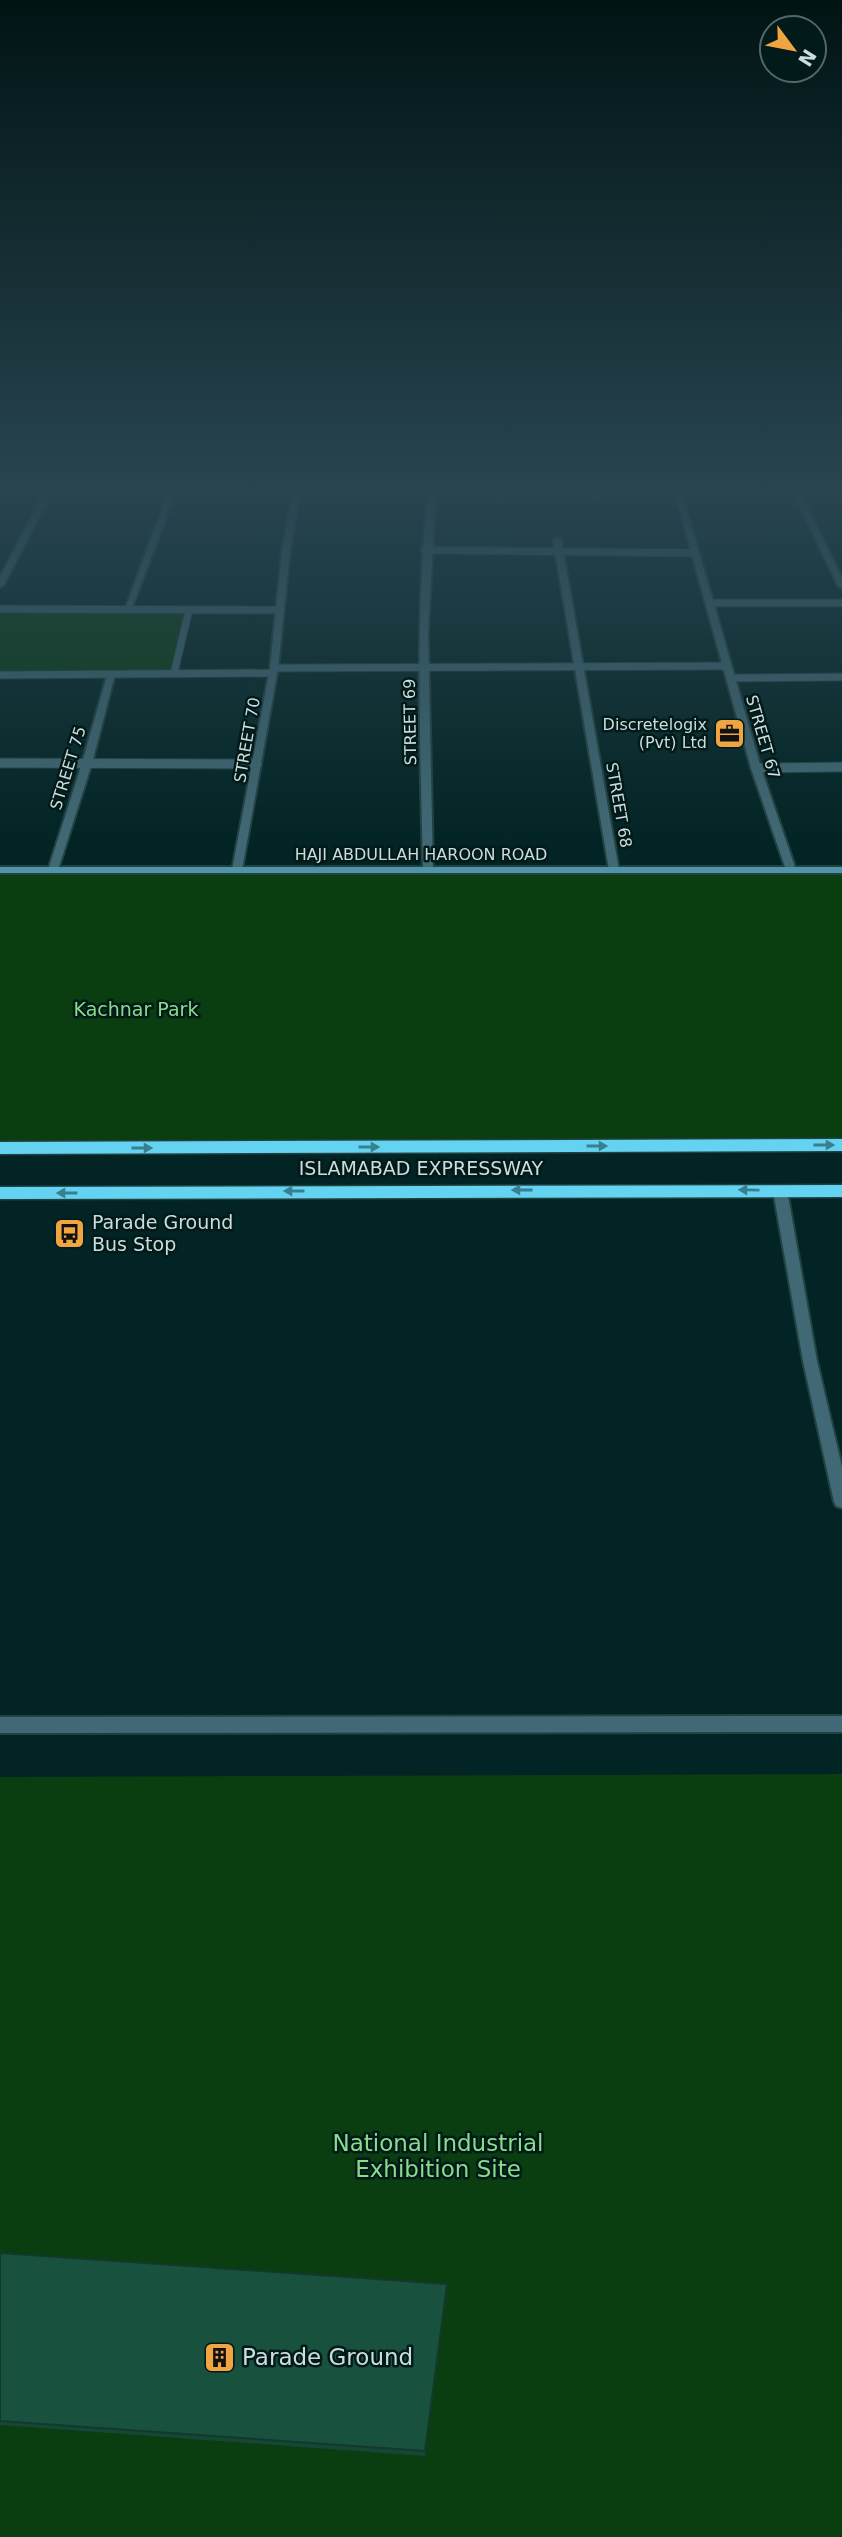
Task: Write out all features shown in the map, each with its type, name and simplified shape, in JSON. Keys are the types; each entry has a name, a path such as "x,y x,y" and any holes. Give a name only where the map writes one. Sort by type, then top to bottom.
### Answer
{"highway":[{"name":"ISLAMABAD EXPRESSWAY","path":"0,1148 842,1145"},
{"name":"ISLAMABAD EXPRESSWAY","path":"0,1193 842,1191"}],"street":[{"name":"STREET 69","path":"424,608 428,869"},
{"name":"STREET 68","path":"569,608 614,870"},
{"name":"STREET 67","path":"711,608 756,768 791,870"},
{"name":"STREET 70","path":"237,870 274,670 279,610"},
{"name":"STREET 75","path":"52,870 87,763 111,674"},
{"name":"HAJI ABDULLAH HAROON ROAD","path":"0,870 842,870"},
{"path":"780,1190 810,1361 842,1502"},
{"path":"0,1725 842,1724"}],"lane":[{"path":"0,609 279,610"},
{"path":"174,673 189,610"},
{"path":"0,675 423,667 727,666"},
{"path":"732,678 842,677"},
{"path":"0,764 257,764"},
{"path":"756,768 842,767"}],"green space":[{"path":"0,611 185,612 170,672 0,673"},
{"name":"Kachnar Park","path":"0,874 842,875 842,1141 0,1145"},
{"name":"National Industrial Exhibition Site","path":"842,1774 842,2537 0,2537 0,1777"}],"building":[{"name":"Parade Ground","path":"0,2253 447,2284 425,2451 0,2421"}],"place":[{"name":"Discretelogix (Pvt) Ltd","path":"730,733"},
{"name":"Parade Ground Bus Stop","path":"69,1233"},
{"name":"Parade Ground","path":"219,2357"}]}
